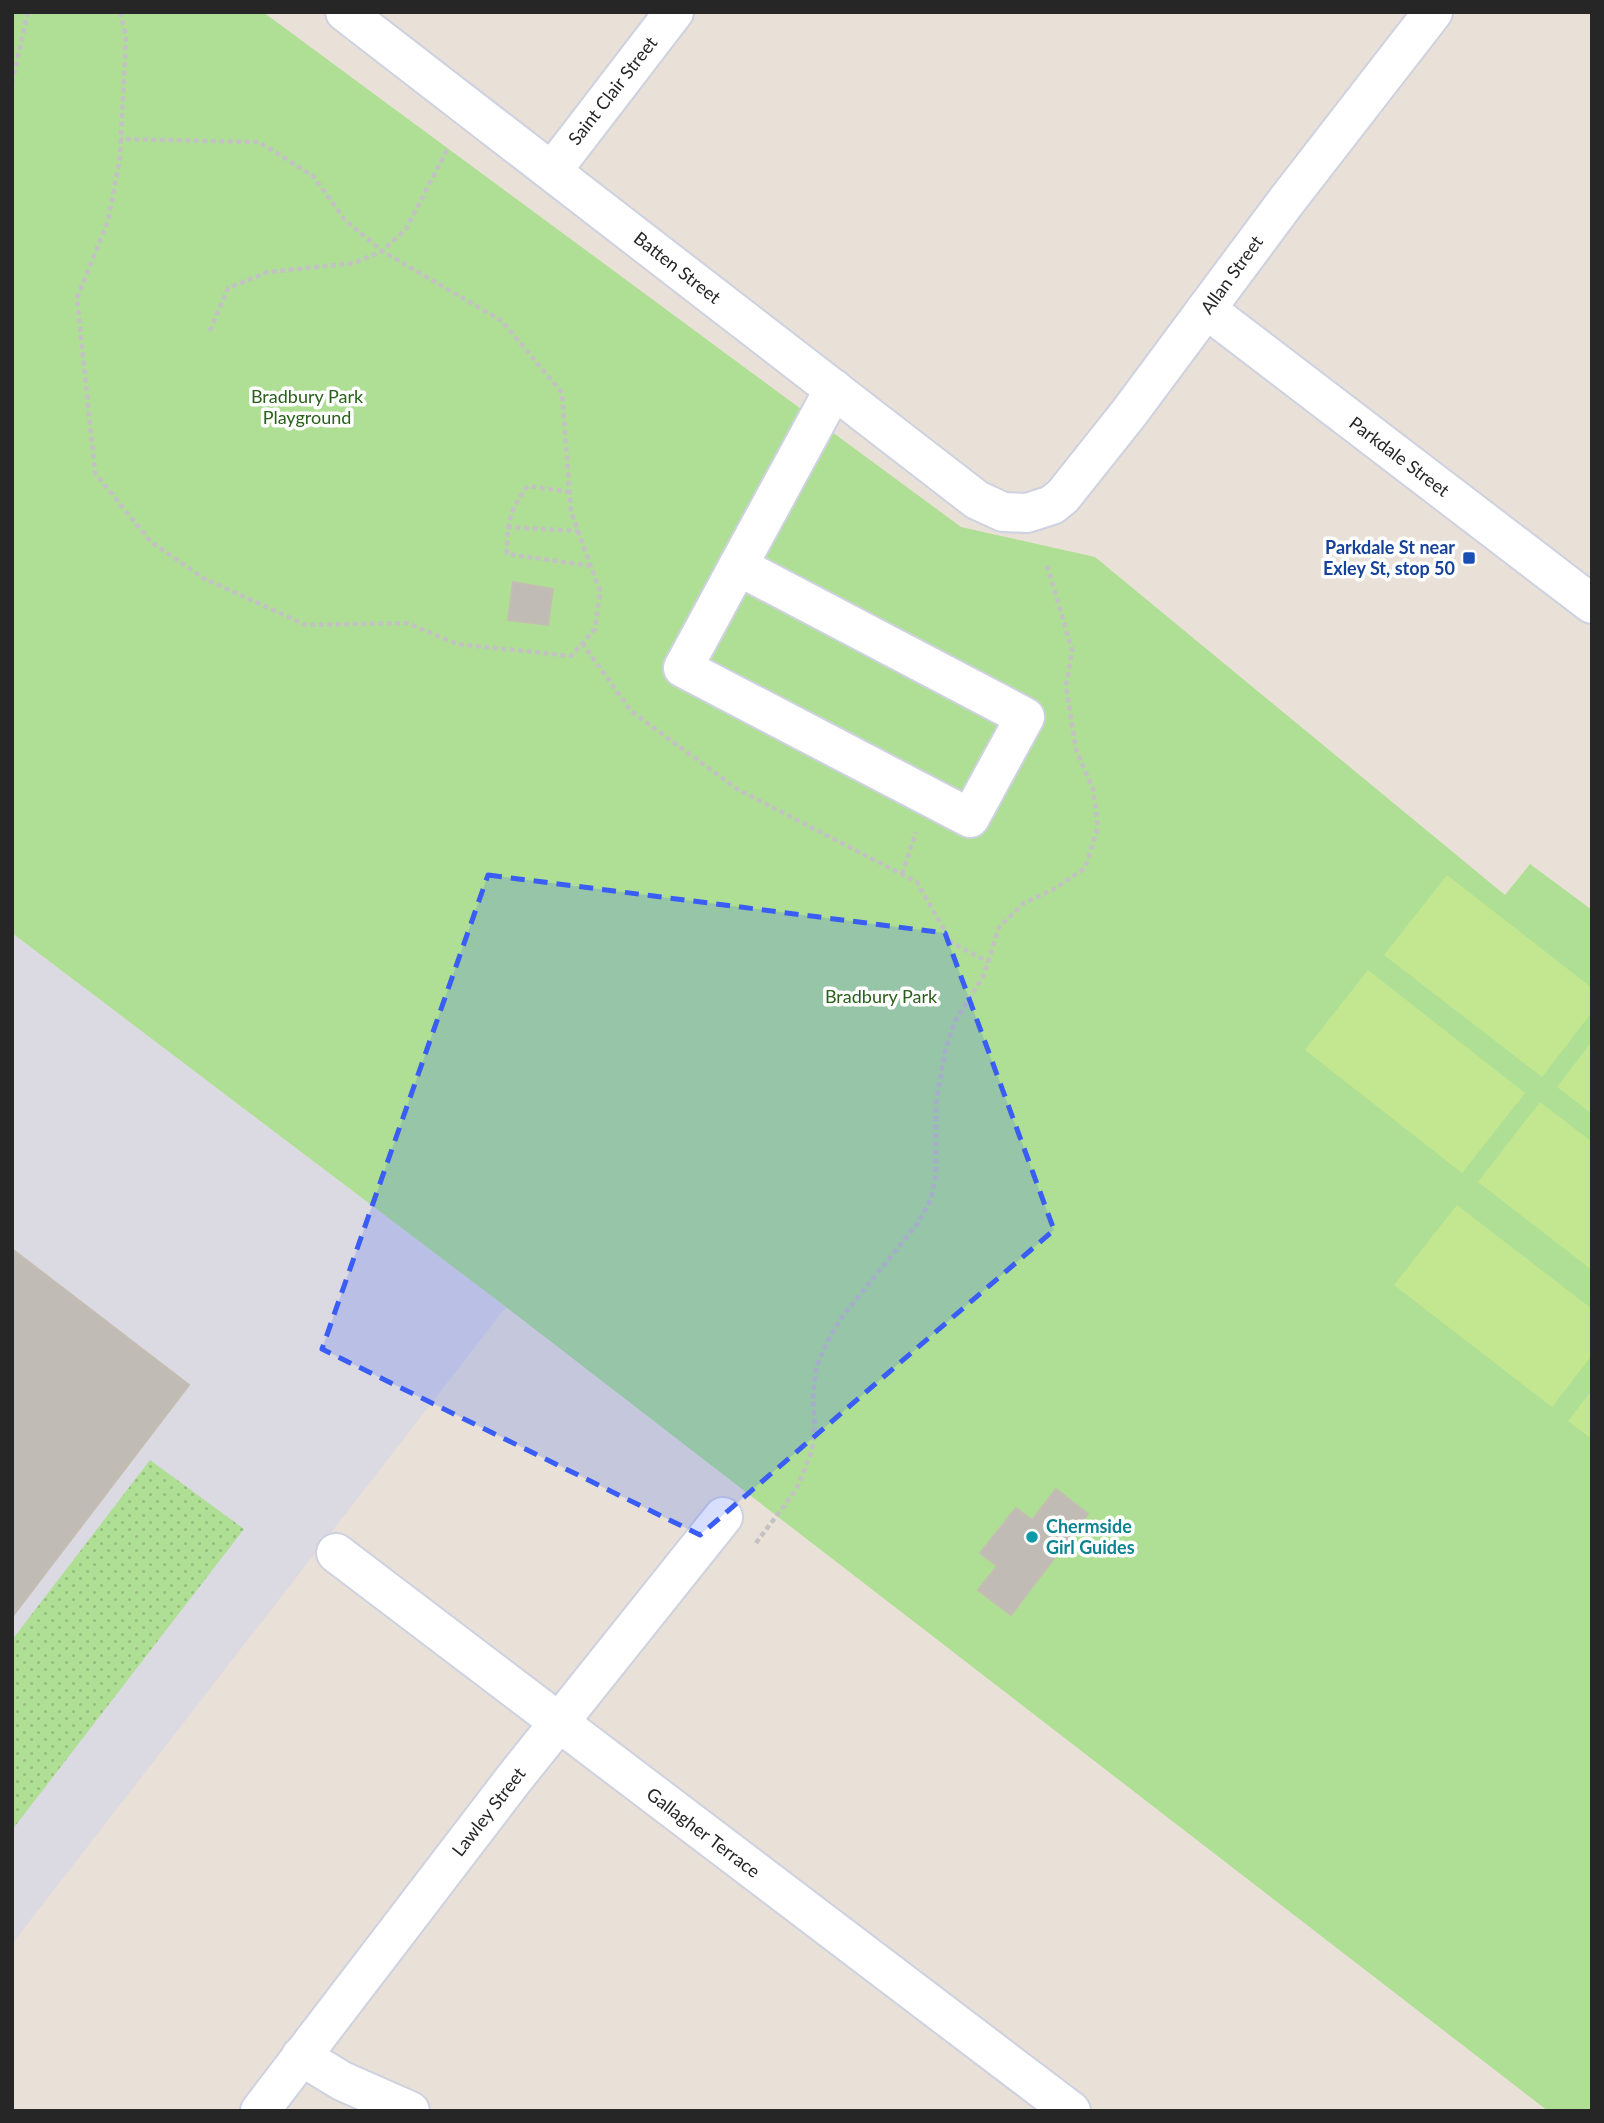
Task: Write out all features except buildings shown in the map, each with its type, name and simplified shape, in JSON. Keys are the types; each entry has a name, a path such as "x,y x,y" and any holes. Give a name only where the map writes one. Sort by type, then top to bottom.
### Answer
{"street":[{"name":"Batten Street","path":"345,12 977,500 1003,512 1015,513"},
{"name":"Saint Clair Street","path":"552,171 674,12"},
{"name":"Allan Street","path":"1015,513 1041,509 1063,496 1433,12"},
{"name":"Parkdale Street","path":"1206,309 1592,604"},
{"path":"738,566 1026,717 970,818 683,668 738,566 834,389"},
{"name":"Lawley Street","path":"260,2111 558,1723 723,1517"},
{"name":"Gallagher Terrace","path":"336,1553 1071,2111"},
{"path":"301,2056 341,2081 410,2111"}],"path":[{"path":"12,83 28,12"},
{"path":"120,12 126,36 120,139 120,158 108,221 77,298 95,473 150,541 203,578 306,625 407,623 457,644 571,656 594,629 600,591 571,512 562,393 502,321 382,251 345,220 313,176 259,142 120,139"},
{"path":"209,331 228,288 268,272 354,263 382,251 406,229 447,150"},
{"path":"570,492 528,486 514,504 507,527 507,554 591,566"},
{"path":"507,527 578,531"},
{"path":"755,1544 796,1490 808,1463 815,1426 813,1398 816,1368 829,1338 842,1317 918,1223 931,1199 936,1174 936,1103 945,1051 955,1021 984,975 999,927 1024,904 1054,889 1085,868 1098,827 1093,789 1076,750 1066,686 1072,650 1047,565"},
{"path":"582,643 631,711 737,789 917,882 951,942 988,962"}],"highlighted area":[{"path":"488,875 945,933 1054,1230 700,1535 322,1349"}],"shaded area":[{"path":"12,933 506,1307 12,1944"}],"green space":[{"name":"Bradbury Park","path":"12,12 263,12 961,527 1095,557 1505,895 1530,864 1592,910 1592,2111 1548,2111 506,1307 12,933"},
{"path":"1447,875 1592,988 1592,1012 1542,1077 1384,955"},
{"path":"1368,970 1525,1093 1462,1173 1305,1050"},
{"path":"1592,1041 1592,1114 1557,1087"},
{"path":"1540,1102 1592,1142 1592,1270 1478,1182"},
{"path":"1457,1205 1592,1309 1592,1355 1552,1407 1394,1285"},
{"path":"1592,1390 1592,1439 1568,1421"},
{"path":"150,1460 244,1529 12,1830 12,1640"}],"place":[{"name":"Parkdale St near Exley St, stop 50","path":"1469,558"},
{"name":"Chermside Girl Guides","path":"1032,1537"}],"park label":[{"name":"Bradbury Park Playground","path":"307,407"}]}
